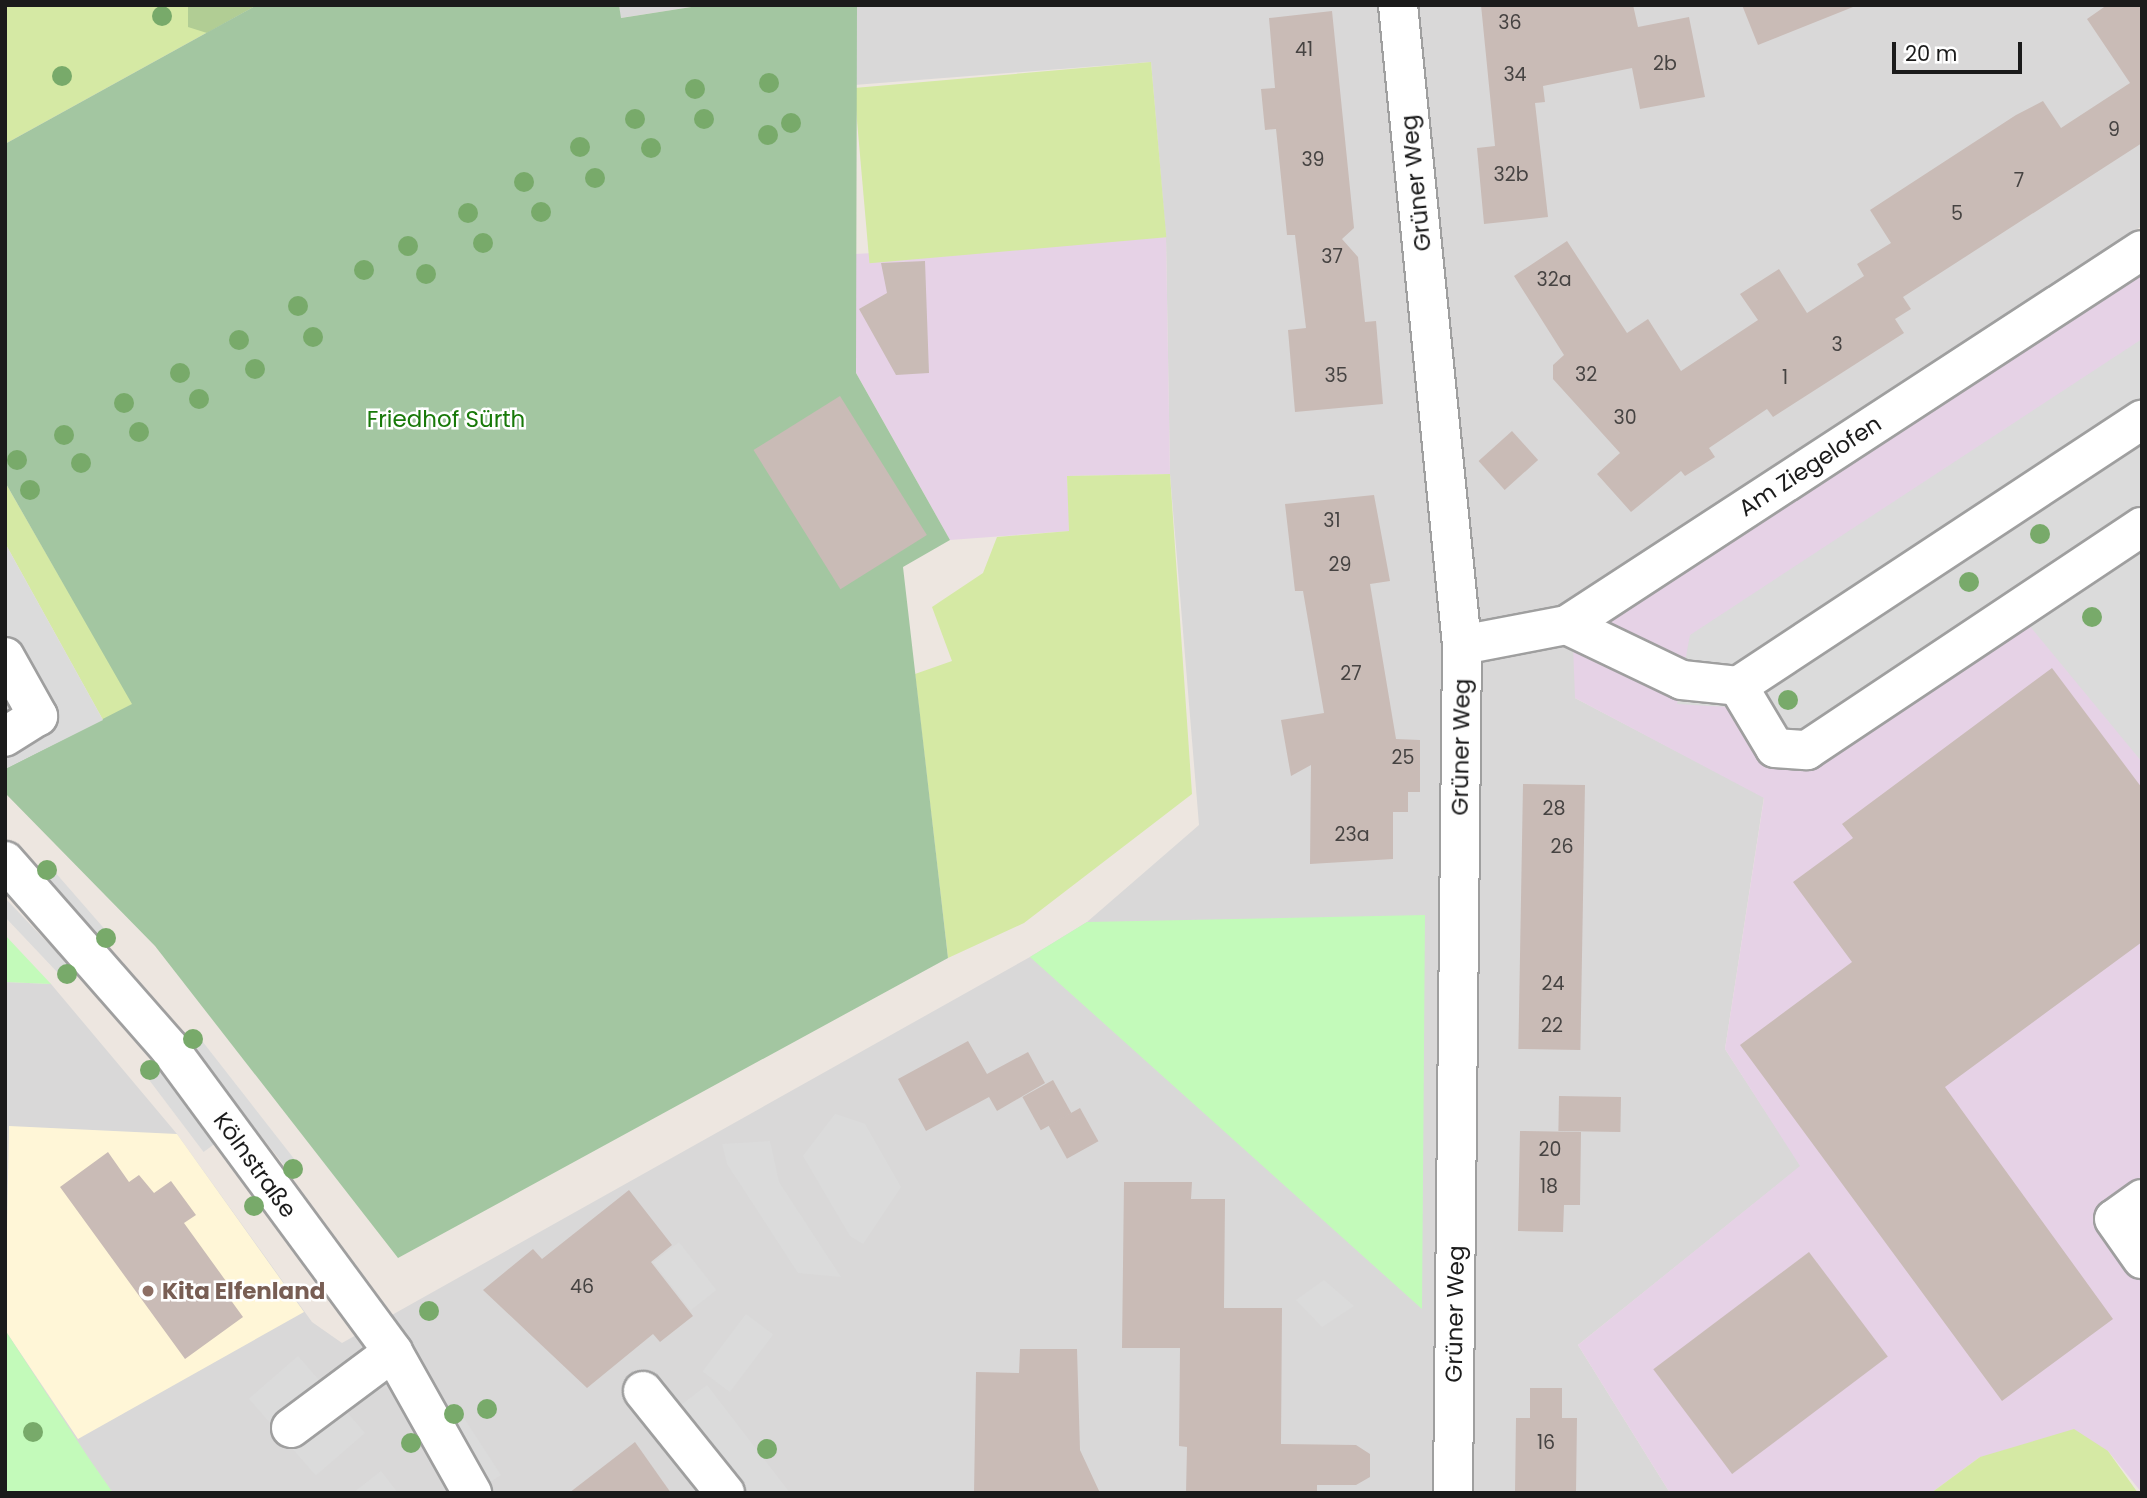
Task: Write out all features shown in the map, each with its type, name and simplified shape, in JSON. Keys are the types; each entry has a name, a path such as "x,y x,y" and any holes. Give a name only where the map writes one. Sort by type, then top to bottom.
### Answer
{"street":[{"name":"Grüner Weg","path":"1398,5 1462,645 1453,1493"},
{"name":"Am Ziegelofen","path":"1462,645 1567,625 2142,250"},
{"path":"1567,625 1682,680 1738,687 2142,420"},
{"path":"1738,687 1775,748 1807,750 2142,527"},
{"path":"5,657 38,716 5,737"},
{"name":"Kölnstraße","path":"5,861 170,1049 393,1352 460,1488"},
{"path":"2142,1199 2114,1219 2142,1259"},
{"path":"291,1428 393,1352"},
{"path":"643,1391 725,1493"}],"shaded area":[{"path":"619,5 704,5 620,18"},
{"path":"857,5 2142,5 2142,226 1575,597 1575,698 1764,797 1725,1049 1801,1166 1578,1345 1670,1493 5,1493 5,982 51,984 177,1134 312,1322 342,1343 1030,957 1087,922 1199,825 1170,474 1166,237 1151,62 854,85"},
{"path":"1166,237 1170,474 1067,476 1070,531 950,540 856,373 855,254"},
{"path":"2142,271 2142,1493 2108,1451 1980,1457 1931,1493 1670,1493 1578,1345 1800,1166 1725,1049 1764,798 1575,698 1573,645"},
{"path":"2142,339 2142,762 2028,624 1774,761 1727,707 1677,704 1690,635"},
{"path":"5,543 103,720 5,769"},
{"path":"54,871 105,930 96,938 45,879"},
{"path":"5,898 68,964 58,973 5,917"},
{"path":"199,1037 294,1159 285,1167 190,1044"},
{"path":"160,1071 215,1144 204,1152 149,1079"},
{"path":"835,1114 865,1124 901,1187 863,1244 850,1236 803,1156"},
{"name":"Kita Elfenland","path":"9,1126 177,1134 304,1312 78,1439 5,1330"},
{"path":"770,1141 779,1182 841,1277 798,1273 727,1164 722,1144"},
{"path":"679,1242 717,1290 691,1310 653,1262"},
{"path":"1324,1280 1354,1306 1322,1327 1296,1300"},
{"path":"746,1314 773,1334 730,1392 703,1372"},
{"path":"298,1356 365,1433 316,1476 249,1399"},
{"path":"707,1385 790,1493 748,1493 681,1405"},
{"path":"464,1418 501,1475 489,1483 452,1426"},
{"path":"381,1471 398,1493 353,1493"}],"green space":[{"path":"5,5 257,5 5,144"},
{"path":"188,5 257,5 207,33 188,27"},
{"name":"Friedhof Sürth","path":"257,5 619,5 621,18 704,5 857,5 856,373 950,540 903,567 948,958 398,1258 155,946 5,793 5,769 132,704 5,482 5,144"},
{"path":"1151,62 1166,237 869,263 854,88"},
{"path":"1170,474 1192,794 1024,923 948,958 915,674 952,661 932,607 983,573 997,537 1069,531 1067,476"},
{"path":"5,482 133,704 103,720 5,543"},
{"path":"1425,915 1422,1309 1030,957 1087,922"},
{"path":"5,935 51,984 5,982"},
{"path":"5,1330 88,1457 113,1493 5,1493"},
{"path":"2074,1429 2108,1451 2138,1493 1931,1493 1980,1457"}],"building":[{"path":"1481,5 1633,5 1638,27 1689,17 1705,97 1640,109 1632,68 1543,86 1545,102 1535,103 1548,217 1484,224 1477,148 1495,146"},
{"path":"1742,5 1853,5 1853,7 1758,45"},
{"path":"2107,5 2142,5 2142,143 1903,297 1911,309 1895,319 1904,333 1773,417 1767,409 1709,448 1715,457 1685,476 1681,471 1631,512 1597,474 1620,453 1553,379 1553,365 1564,355 1514,276 1567,241 1627,333 1648,319 1681,371 1758,320 1740,294 1779,269 1807,313 1864,276 1857,264 1891,243 1870,210 2016,115 2043,101 2061,128 2130,83 2087,19"},
{"path":"1332,11 1354,228 1342,239 1358,257 1365,322 1376,321 1383,404 1295,412 1288,330 1306,328 1295,235 1287,235 1276,129 1265,130 1261,89 1275,88 1269,18"},
{"path":"925,261 929,373 896,375 859,309 887,293 881,263"},
{"path":"840,396 927,535 840,589 753,450"},
{"path":"1512,431 1538,460 1505,490 1479,461"},
{"path":"1374,495 1390,581 1370,584 1396,739 1420,740 1420,792 1408,792 1408,812 1393,812 1393,859 1310,864 1311,765 1291,776 1281,720 1324,713 1303,591 1295,591 1285,504"},
{"path":"2052,668 2142,788 2142,942 1945,1087 2113,1319 2002,1401 1740,1045 1852,962 1793,882 1853,838 1842,824"},
{"path":"1523,784 1585,785 1580,1050 1518,1049"},
{"path":"968,1041 987,1074 1028,1052 1045,1083 997,1111 989,1097 926,1131 898,1079"},
{"path":"1053,1080 1071,1113 1041,1130 1022,1097"},
{"path":"1559,1096 1621,1097 1620,1132 1558,1131"},
{"path":"1080,1108 1098,1141 1067,1159 1049,1125"},
{"path":"1520,1131 1581,1132 1580,1205 1564,1205 1563,1232 1518,1231"},
{"path":"108,1152 129,1182 139,1175 154,1193 171,1181 196,1215 184,1223 236,1295 230,1299 243,1317 185,1359 60,1187"},
{"path":"1124,1182 1192,1182 1191,1199 1225,1199 1224,1308 1282,1308 1281,1444 1356,1445 1370,1454 1370,1477 1356,1485 1317,1485 1317,1493 1186,1493 1187,1447 1179,1446 1180,1348 1122,1348"},
{"path":"629,1190 672,1245 651,1262 693,1316 660,1342 653,1334 587,1388 483,1290 533,1249 542,1259"},
{"path":"1809,1252 1888,1357 1732,1474 1653,1369"},
{"path":"1020,1349 1077,1349 1080,1450 1100,1493 974,1493 976,1372 1019,1373"},
{"path":"1530,1388 1562,1388 1562,1418 1577,1418 1576,1493 1515,1493 1516,1418 1530,1418"},
{"path":"635,1442 671,1493 569,1493"}],"place":[{"name":"Kita Elfenland","path":"148,1291"}]}
